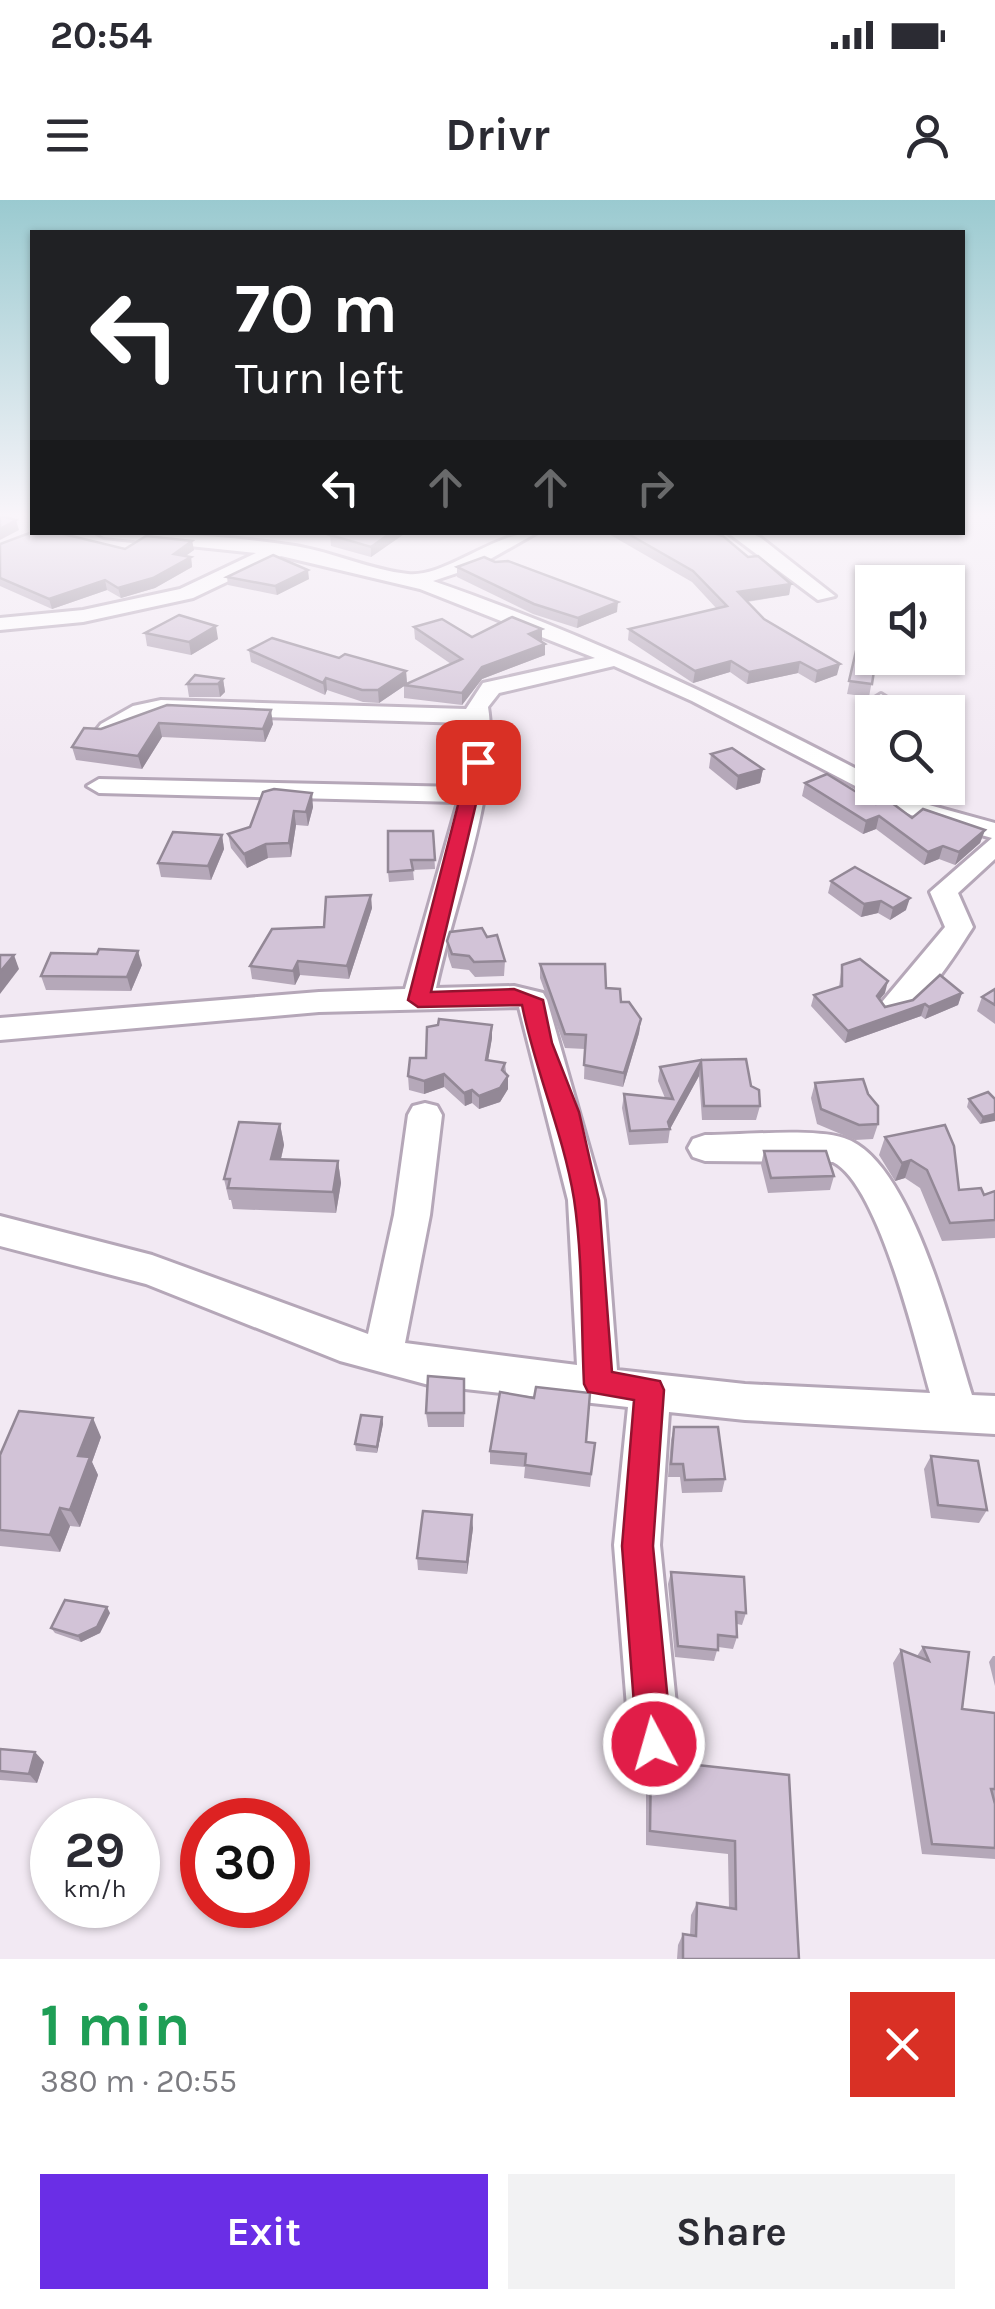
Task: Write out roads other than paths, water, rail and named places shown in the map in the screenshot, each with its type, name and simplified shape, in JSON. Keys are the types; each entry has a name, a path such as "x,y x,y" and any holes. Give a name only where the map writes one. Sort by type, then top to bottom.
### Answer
{"street":[{"path":"0,624 82,616 162,599"},
{"path":"464,599 543,627 700,696 855,778"},
{"path":"418,1000 436,918 472,796 482,734 478,716 481,696 491,688 616,659"},
{"path":"110,729 154,707 478,716"},
{"path":"100,786 472,796"},
{"path":"910,805 995,831"},
{"path":"892,1008 934,964 959,927 944,892 995,845"},
{"path":"0,1029 319,1002 514,996 532,1000 541,1043 567,1112 586,1200 598,1384"},
{"path":"383,1354 412,1215 425,1115"},
{"path":"0,1232 152,1270 340,1344 429,1366 745,1402 976,1414 880,1199 856,1158 838,1150 705,1148"},
{"path":"650,1390 638,1546 654,1744"}]}
